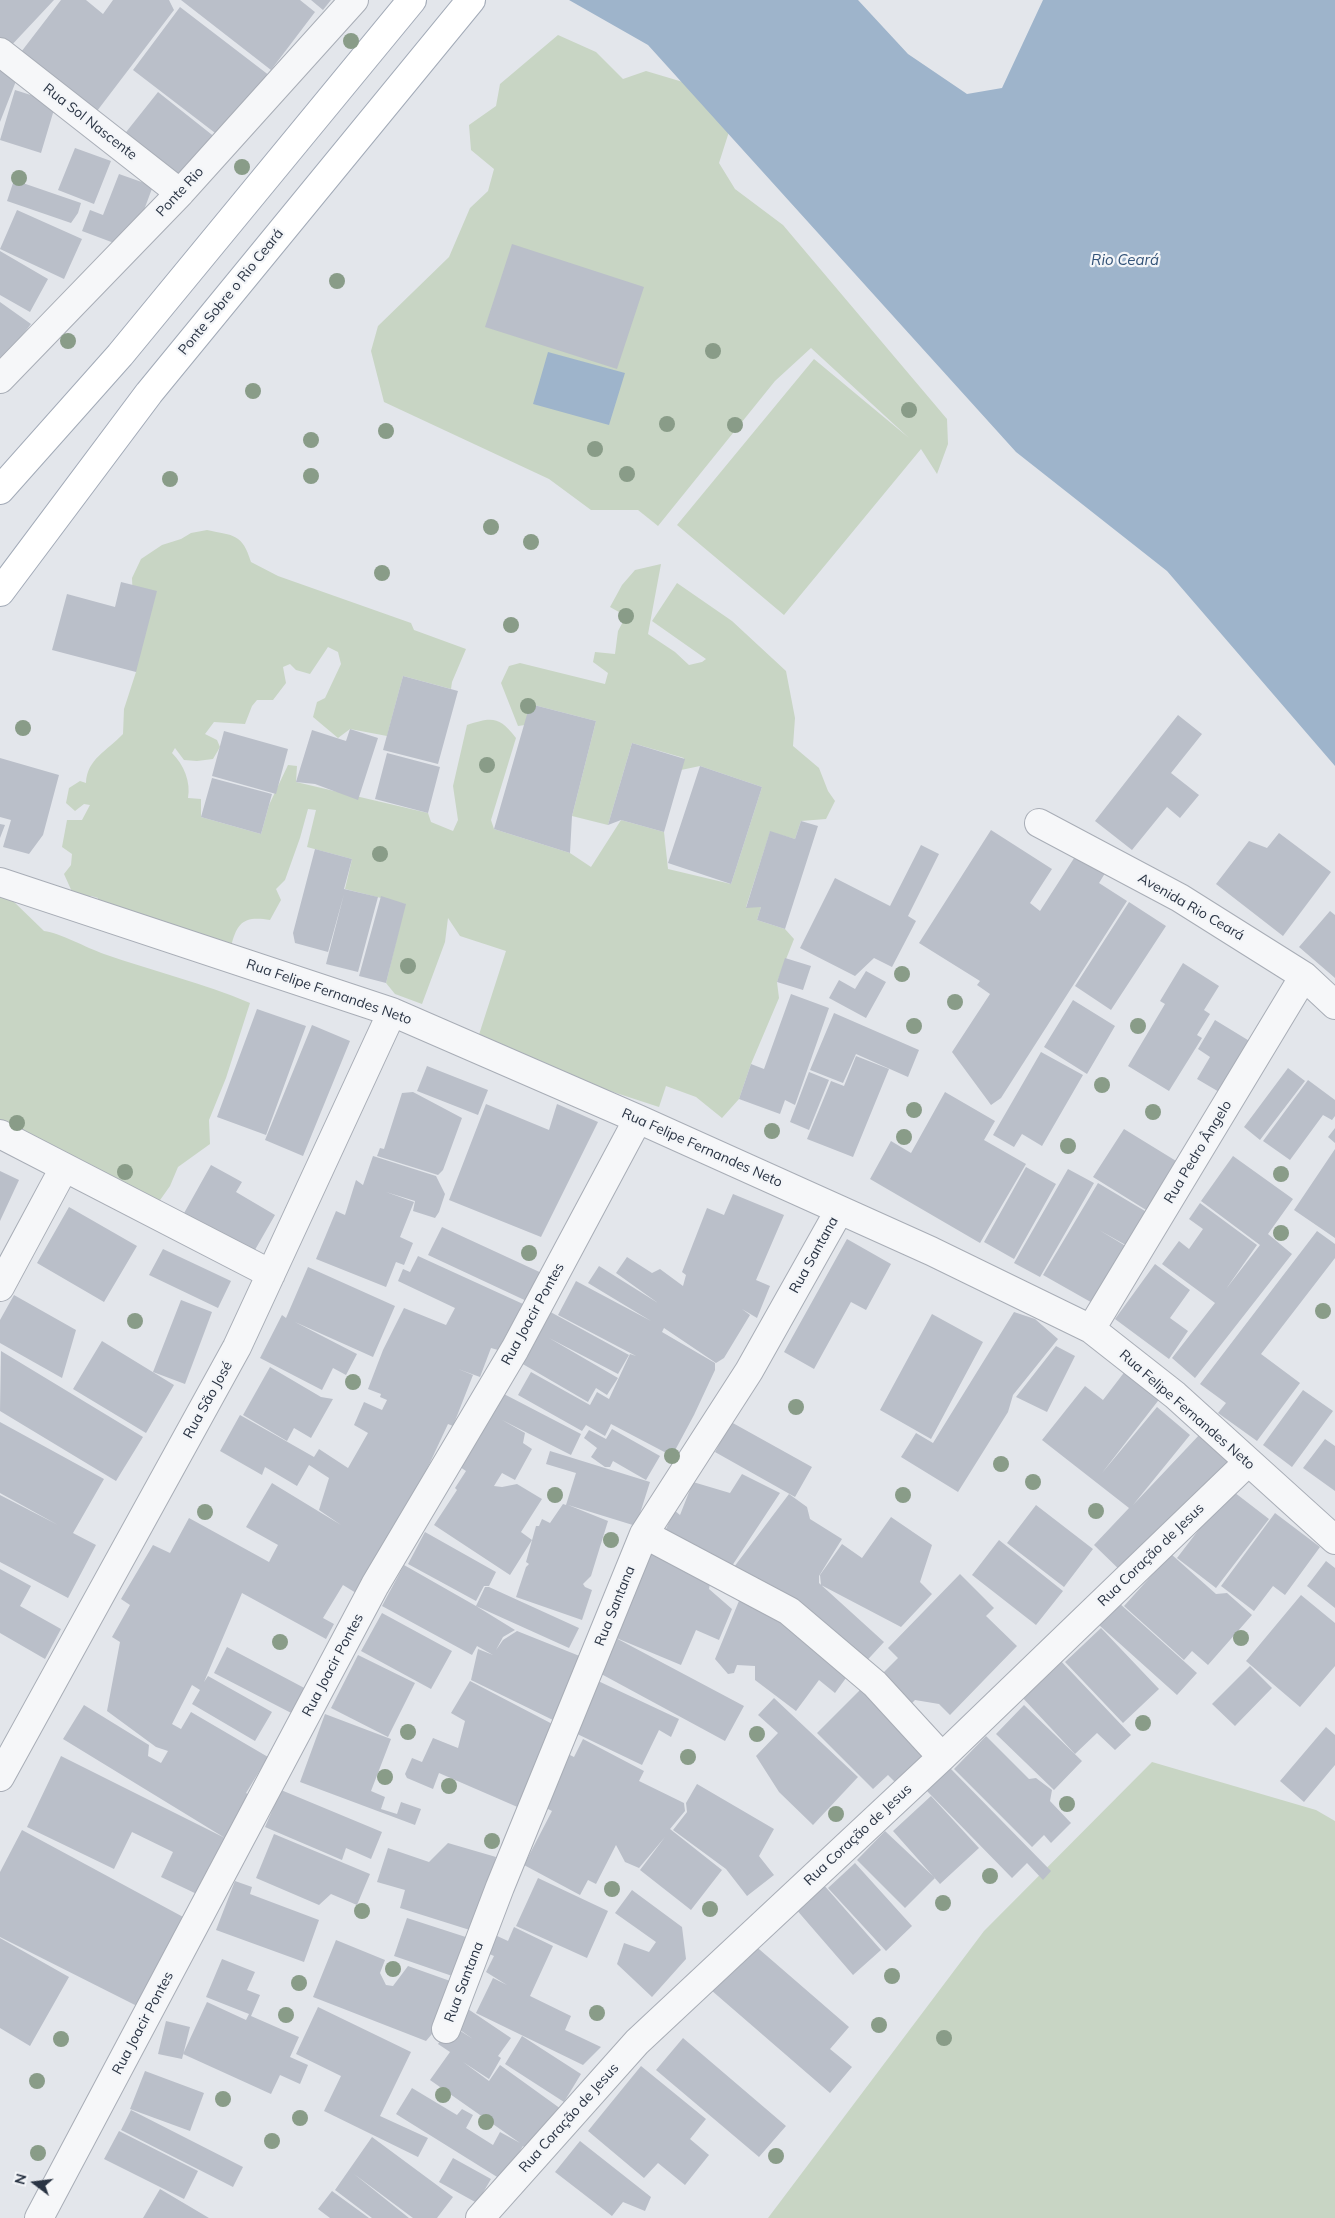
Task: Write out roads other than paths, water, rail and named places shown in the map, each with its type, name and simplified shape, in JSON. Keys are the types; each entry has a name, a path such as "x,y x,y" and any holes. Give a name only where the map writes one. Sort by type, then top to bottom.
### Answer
{"main road":[{"path":"0,490 120,354 412,0"},
{"name":"Ponte Sobre o Rio Ceará","path":"0,592 149,393 472,0"}],"street":[{"name":"Ponte Rio","path":"0,379 180,193 354,0"},
{"name":"Rua Sol Nascente","path":"0,52 180,193"},
{"name":"Avenida Rio Ceará","path":"1038,823 1180,898 1304,976 1335,1005"},
{"name":"Rua Felipe Fernandes Neto","path":"0,882 392,1012 638,1119 931,1251 1091,1329 1175,1396 1247,1463 1335,1540"},
{"name":"Rua Pedro Ângelo","path":"1091,1329 1304,976"},
{"name":"Rua São José","path":"0,1777 238,1347 392,1012"},
{"name":"Rua Joacir Pontes","path":"38,2218 375,1585 515,1349 638,1119"},
{"path":"0,1134 272,1274"},
{"path":"0,1287 64,1168"},
{"name":"Rua Santana","path":"446,2029 504,1878 644,1534 749,1371 839,1211"},
{"name":"Rua Coração de Jesus","path":"480,2218 637,2042 942,1756 1247,1463"},
{"path":"644,1534 789,1611 874,1684 942,1756"}],"water":[{"name":"Rio Ceará","path":"569,0 858,0 908,54 967,94 1002,88 1043,0 1335,0 1335,766 1167,571 1016,452 648,45"},
{"path":"548,352 625,373 609,425 533,404"}]}
